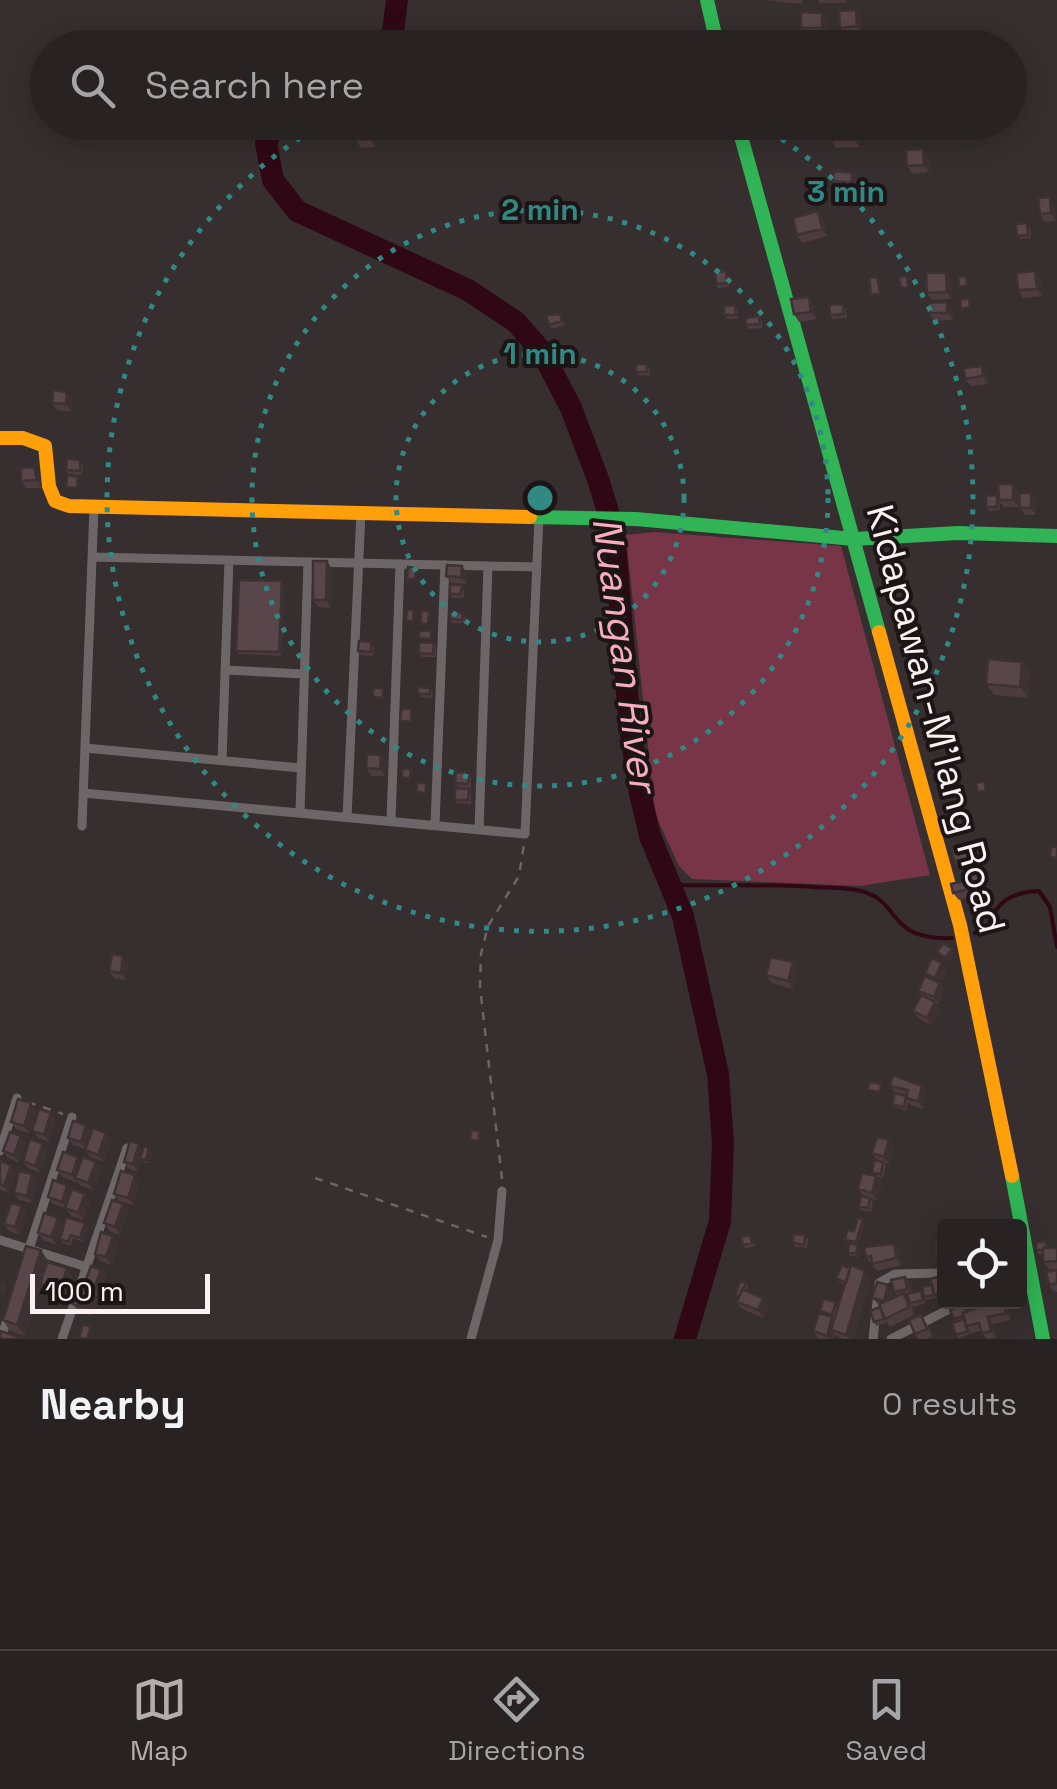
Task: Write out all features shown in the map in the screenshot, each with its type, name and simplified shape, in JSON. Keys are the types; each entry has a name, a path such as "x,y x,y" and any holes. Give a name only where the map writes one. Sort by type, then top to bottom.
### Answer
{"main road":[{"path":"707,0 714,30"},
{"name":"Kidapawan-M'lang Road","path":"742,140 960,925 994,1079 1016,1219"},
{"path":"0,438 28,437 43,442 48,450 55,501 69,506 636,520 854,539 958,533 1057,536"},
{"name":"Kidapawan-M'lang Road","path":"1027,1283 1042,1339"}],"street":[{"path":"82,826 94,506"},
{"path":"347,817 360,512"},
{"path":"83,793 525,834 539,517"},
{"path":"92,557 537,568"},
{"path":"222,760 228,560"},
{"path":"300,813 308,562"},
{"path":"392,822 400,564"},
{"path":"435,825 444,565"},
{"path":"479,830 488,566"},
{"path":"225,670 304,674"},
{"path":"85,748 301,768"},
{"path":"0,1151 17,1098"},
{"path":"24,1267 72,1118"},
{"path":"62,1339 126,1148"},
{"path":"471,1339 498,1240 502,1191"},
{"path":"0,1240 87,1267"},
{"path":"873,1339 879,1283 895,1274 937,1273"},
{"path":"0,1339 12,1303"},
{"path":"891,1339 949,1309"}],"path":[{"path":"502,1191 480,987 481,954 488,926 519,876 525,834"},
{"path":"17,1098 72,1118"},
{"path":"315,1178 498,1240"}],"shaded area":[{"path":"654,532 841,546 930,875 860,886 692,879 679,866 655,814 626,535"}],"building":[{"path":"856,10 857,26 840,28 839,11"},
{"path":"801,12 822,13 822,28 801,28"},
{"path":"923,149 924,165 907,166 906,150"},
{"path":"834,171 852,173 852,183 833,181"},
{"path":"1050,197 1051,213 1040,214 1038,198"},
{"path":"818,211 822,229 797,235 793,218"},
{"path":"1027,223 1028,235 1017,236 1016,224"},
{"path":"726,271 727,283 716,284 715,272"},
{"path":"1035,271 1037,289 1018,290 1016,273"},
{"path":"926,273 946,273 947,292 927,293"},
{"path":"907,276 908,287 901,288 899,277"},
{"path":"966,276 967,285 959,287 958,277"},
{"path":"877,277 880,293 871,295 869,278"},
{"path":"809,297 811,312 794,314 791,299"},
{"path":"969,298 970,307 961,309 960,300"},
{"path":"947,302 947,313 929,313 929,303"},
{"path":"843,304 844,314 830,315 829,305"},
{"path":"735,305 736,315 724,315 724,306"},
{"path":"560,314 562,321 549,325 546,315"},
{"path":"759,316 760,324 746,325 746,318"},
{"path":"636,364 647,364 647,372 635,372"},
{"path":"982,366 983,376 965,379 964,368"},
{"path":"53,390 67,392 66,404 52,403"},
{"path":"67,459 80,460 80,471 66,470"},
{"path":"34,467 37,480 21,481 21,468"},
{"path":"67,475 78,477 77,488 66,487"},
{"path":"998,484 1013,484 1013,500 999,500"},
{"path":"1019,493 1031,493 1031,508 1020,508"},
{"path":"997,495 997,507 986,507 986,496"},
{"path":"313,561 327,561 326,600 313,600"},
{"path":"447,565 462,566 461,577 446,576"},
{"path":"408,567 416,568 415,579 407,579"},
{"path":"239,580 282,581 279,652 236,651"},
{"path":"450,585 462,585 461,594 450,594"},
{"path":"407,610 414,610 413,621 406,621"},
{"path":"421,611 429,611 428,624 421,624"},
{"path":"450,613 463,613 462,620 450,619"},
{"path":"419,631 431,631 431,639 419,638"},
{"path":"359,641 371,642 371,652 358,651"},
{"path":"419,642 434,643 433,654 419,653"},
{"path":"988,659 1022,662 1020,687 986,684"},
{"path":"418,687 430,688 430,694 418,694"},
{"path":"373,688 383,688 383,698 373,697"},
{"path":"404,708 411,709 411,722 400,721"},
{"path":"367,754 381,755 380,769 366,768"},
{"path":"402,769 411,769 410,778 402,778"},
{"path":"456,772 469,773 468,784 455,783"},
{"path":"984,781 986,790 978,792 976,783"},
{"path":"417,783 426,783 426,793 417,792"},
{"path":"455,788 469,789 468,800 455,800"},
{"path":"966,847 968,859 954,861 952,849"},
{"path":"1051,847 1057,847 1057,858 1050,857"},
{"path":"976,867 980,886 953,893 951,884 964,881 961,870"},
{"path":"943,943 952,949 945,958 937,952"},
{"path":"112,954 123,956 121,973 109,971"},
{"path":"771,957 793,962 788,981 766,975"},
{"path":"932,958 942,963 935,978 925,973"},
{"path":"925,976 940,983 934,997 918,991"},
{"path":"921,995 935,1002 927,1018 913,1011"},
{"path":"893,1075 922,1086 918,1101 906,1098 908,1090 890,1086"},
{"path":"869,1082 881,1084 880,1092 868,1090"},
{"path":"895,1093 906,1096 904,1107 892,1104"},
{"path":"18,1099 31,1103 24,1126 11,1122"},
{"path":"39,1109 51,1113 44,1135 32,1131"},
{"path":"73,1121 86,1125 81,1142 68,1138"},
{"path":"93,1128 106,1133 98,1155 85,1150"},
{"path":"471,1130 479,1131 479,1141 470,1140"},
{"path":"10,1132 21,1136 14,1155 3,1151"},
{"path":"877,1137 889,1140 884,1157 872,1153"},
{"path":"30,1139 43,1144 35,1166 23,1161"},
{"path":"130,1141 139,1144 133,1164 124,1162"},
{"path":"144,1146 149,1148 146,1160 140,1159"},
{"path":"63,1152 78,1157 72,1175 57,1170"},
{"path":"83,1157 96,1162 88,1183 75,1178"},
{"path":"874,1160 883,1162 881,1174 872,1173"},
{"path":"0,1161 11,1165 4,1186 0,1184"},
{"path":"19,1171 32,1174 27,1196 14,1193"},
{"path":"121,1171 135,1175 128,1198 114,1194"},
{"path":"862,1173 876,1176 872,1193 858,1189"},
{"path":"53,1180 67,1185 62,1202 48,1197"},
{"path":"72,1189 85,1194 78,1213 65,1208"},
{"path":"861,1196 870,1198 868,1208 859,1206"},
{"path":"112,1200 123,1204 115,1227 104,1223"},
{"path":"11,1203 22,1206 15,1227 4,1224"},
{"path":"44,1213 58,1218 51,1237 38,1233"},
{"path":"66,1217 85,1223 80,1238 71,1235 68,1242 60,1239"},
{"path":"858,1218 863,1219 856,1242 845,1240 847,1230 854,1231"},
{"path":"101,1232 113,1236 106,1257 95,1254"},
{"path":"793,1234 805,1235 804,1245 793,1243"},
{"path":"750,1235 752,1243 743,1245 741,1237"},
{"path":"1036,1242 1046,1242 1046,1248 1036,1250"},
{"path":"849,1243 858,1245 856,1254 848,1252"},
{"path":"894,1244 896,1258 872,1264 871,1256 866,1257 864,1247"},
{"path":"26,1246 41,1250 17,1325 3,1320"},
{"path":"1043,1248 1057,1248 1057,1261 1043,1262"},
{"path":"47,1262 67,1268 60,1290 40,1284"},
{"path":"842,1265 850,1269 846,1283 836,1278"},
{"path":"851,1265 865,1271 846,1335 831,1330"},
{"path":"91,1266 101,1270 94,1289 84,1285"},
{"path":"1057,1270 1057,1283 1049,1285 1046,1272"},
{"path":"905,1277 907,1289 894,1292 891,1280"},
{"path":"937,1277 937,1294 934,1295 930,1279"},
{"path":"740,1281 746,1283 739,1297 735,1296"},
{"path":"877,1282 888,1285 884,1301 872,1298"},
{"path":"932,1285 934,1295 924,1297 922,1287"},
{"path":"79,1288 92,1292 87,1308 73,1304"},
{"path":"742,1289 763,1298 758,1310 737,1302"},
{"path":"921,1291 923,1300 910,1303 907,1294"},
{"path":"904,1293 909,1307 885,1319 879,1304"},
{"path":"823,1299 836,1302 832,1315 820,1311"},
{"path":"880,1307 884,1319 874,1322 870,1311"},
{"path":"965,1309 966,1312 954,1319 950,1310"},
{"path":"1005,1309 1006,1313 988,1317 991,1331 982,1333 979,1323 966,1326 963,1313"},
{"path":"819,1313 832,1317 827,1336 813,1331"},
{"path":"921,1315 927,1329 915,1334 909,1320"},
{"path":"964,1319 968,1331 956,1335 952,1323"},
{"path":"83,1324 91,1327 87,1339 79,1338"},
{"path":"0,1331 26,1339 0,1339"}],"waterway":[{"name":"Nuangan River","path":"393,30 397,0"},
{"name":"Nuangan River","path":"267,140 273,180 297,211 468,290 516,322 542,352 571,408 599,482 614,532 630,728 640,793 650,836 683,916 718,1074 723,1143 720,1221 685,1339"},
{"path":"670,879 682,885 855,890 874,896 916,933 952,938"},
{"path":"975,933 988,926 1007,900 1039,891 1050,907 1057,947"}],"traffic: fast":[{"path":"707,0 714,30"},
{"path":"742,140 879,632"},
{"path":"530,517 636,519 854,539 958,533 1057,536"},
{"path":"1012,1176 1043,1339"}],"traffic: slow":[{"path":"0,438 23,438 45,446 49,486 55,501 69,506 530,517"},
{"path":"879,632 960,925 1012,1176"}]}
